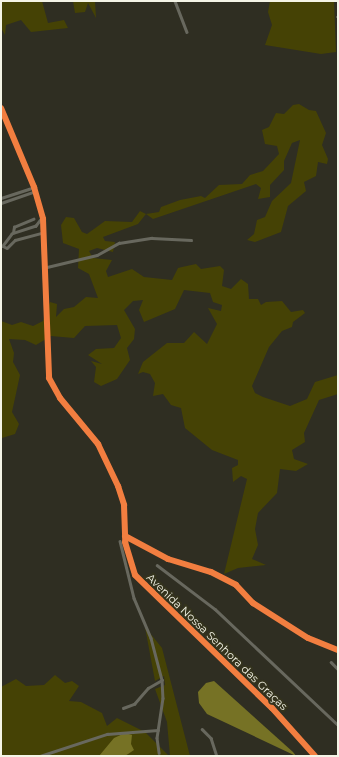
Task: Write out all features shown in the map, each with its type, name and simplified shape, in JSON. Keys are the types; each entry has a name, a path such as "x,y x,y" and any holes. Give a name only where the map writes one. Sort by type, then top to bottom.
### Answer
{"main road":[{"name":"Avenida Nossa Senhora das Graças","path":"1,108 34,189 43,217 47,267 49,378 60,398 98,444 122,497 125,536 137,579 272,708 315,756"}],"street":[{"path":"175,1 187,32"},
{"path":"1,198 34,189"},
{"path":"1,203 34,189"},
{"path":"43,217 36,226 13,233 4,243 5,248 15,240 45,231"},
{"path":"13,233 14,227 33,219"},
{"path":"47,267 96,255 119,244 152,238 191,240"},
{"path":"125,536 168,559 211,572 236,586 253,603 308,638 338,650"},
{"path":"120,541 134,598 151,638 162,680 164,698 158,730 159,753"},
{"path":"157,565 215,609 338,725"},
{"path":"331,662 338,669"},
{"path":"123,708 134,704 148,688 162,680"},
{"path":"202,729 213,741 217,756"},
{"path":"40,756 107,734 158,730"}],"shaded area":[{"path":"1,1 42,1 48,23 64,20 68,28 31,32 21,20 6,25 5,35 1,28"},
{"path":"73,1 95,1 96,18 88,3 85,12 75,13"},
{"path":"270,1 334,1 336,52 321,54 265,45 272,25 268,12"},
{"path":"299,104 309,110 316,111 326,133 322,145 328,159 327,164 318,162 316,176 304,182 306,191 288,206 281,232 255,242 247,240 254,234 257,220 265,217 272,201 291,183 300,140 292,143 284,161 284,170 270,185 270,197 258,199 261,188 256,184 153,219 146,214 159,212 161,207 180,200 201,196 205,198 219,185 242,184 250,175 263,171 279,154 277,146 265,144 262,130 269,127 276,113 284,114 293,105"},
{"path":"140,211 146,214 138,224 103,237 105,241 115,242 113,252 97,248 89,251 93,258 112,260 106,271 108,277 132,269 144,277 172,280 178,268 196,264 201,269 220,266 224,270 222,286 231,289 241,279 248,284 249,299 258,299 261,305 266,302 282,301 291,312 303,310 305,313 293,322 292,327 282,331 269,347 252,386 255,393 290,406 307,399 315,382 338,375 338,394 319,400 304,433 305,442 292,450 294,459 308,464 296,471 280,469 277,493 258,513 255,529 258,545 252,559 266,565 238,568 224,574 247,479 241,476 233,482 232,468 238,465 238,460 212,450 185,428 181,408 171,405 163,394 153,396 155,383 150,374 143,372 138,374 143,362 167,343 184,343 194,332 207,344 217,324 208,308 221,311 222,305 213,302 210,293 184,290 175,309 144,322 139,310 143,300 133,301 124,310 135,329 134,339 127,348 130,360 117,379 101,386 94,382 96,367 91,361 102,364 88,355 96,349 114,348 121,338 117,325 85,326 74,338 51,336 36,345 25,340 9,339 14,353 13,362 20,375 12,412 19,424 15,434 2,438 1,444 1,321 12,325 21,322 33,326 43,321 50,302 57,304 56,317 64,309 74,307 86,297 98,298 89,274 78,268 79,249 63,243 61,225 66,217 74,218 82,232 87,234 105,221 132,222"},
{"path":"145,627 162,648 190,756 170,756 167,722 155,689 165,685 164,676 155,681"},
{"path":"55,675 65,683 72,681 79,686 69,701 81,702 102,713 107,726 117,718 145,732 169,756 1,756 1,687 16,679 26,686 44,685"},
{"path":"214,681 296,756 207,714 199,703 198,692 206,683"},
{"path":"125,733 132,735 131,744 134,750 125,756 99,756 114,738"}],"cycle path":[{"path":"1,108 34,187 43,219 49,378 60,398 98,444 118,486 124,505 125,542 135,575 272,708 315,756"},
{"path":"125,536 168,559 211,572 236,585 253,603 308,638 338,650"}]}
